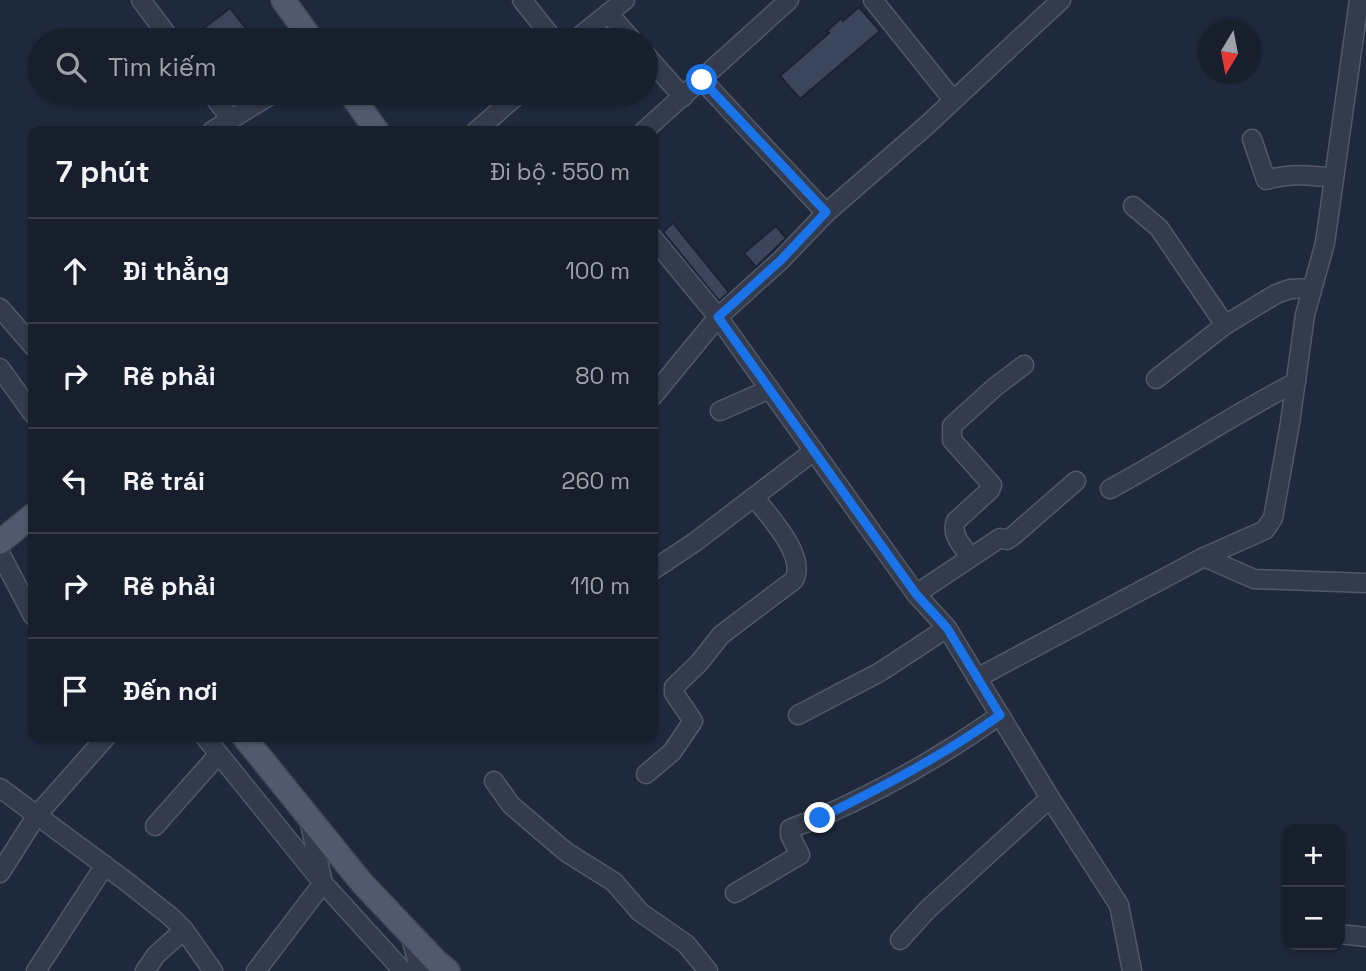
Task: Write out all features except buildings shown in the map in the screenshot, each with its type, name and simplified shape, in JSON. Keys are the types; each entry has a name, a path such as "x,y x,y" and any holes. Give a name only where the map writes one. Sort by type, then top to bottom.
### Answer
{"main road":[{"path":"286,1 304,28"},
{"path":"359,105 373,126"},
{"path":"0,542 28,519"},
{"path":"248,742 362,883 448,971"}],"street":[{"path":"141,0 163,28"},
{"path":"522,0 544,28"},
{"path":"590,28 625,0"},
{"path":"650,126 789,0"},
{"path":"873,0 953,100"},
{"path":"658,390 718,317 781,260 826,212 953,100 1060,0"},
{"path":"977,678 1204,557 1265,530 1273,518 1305,315 1325,243 1359,0"},
{"path":"608,13 621,28"},
{"path":"658,69 682,97"},
{"path":"702,80 826,212"},
{"path":"220,105 230,118"},
{"path":"219,126 253,105"},
{"path":"482,126 506,105"},
{"path":"1252,139 1266,180 1284,175 1307,174 1334,178"},
{"path":"1133,206 1159,228 1225,325"},
{"path":"658,251 718,317 916,594 947,628 1119,905 1132,971"},
{"path":"1156,379 1225,325 1276,294 1290,289 1312,288"},
{"path":"0,308 28,340"},
{"path":"970,558 954,532 954,526 992,485 952,440 950,433 952,426 1024,365"},
{"path":"0,368 28,407"},
{"path":"1110,489 1156,464 1245,408 1296,382"},
{"path":"720,411 770,389"},
{"path":"658,567 695,542 814,451"},
{"path":"916,594 1000,538 1007,540 1076,481"},
{"path":"646,774 672,752 693,721 674,694 674,687 699,663 721,635 794,580 798,572 798,563 784,536 754,497"},
{"path":"0,553 28,606"},
{"path":"1204,557 1254,579 1366,583"},
{"path":"798,715 880,672 947,628"},
{"path":"734,893 800,855 790,835 790,829 820,818 893,782 957,746 1000,715"},
{"path":"0,873 37,815 102,742"},
{"path":"209,742 323,883 403,971"},
{"path":"155,826 218,755"},
{"path":"494,781 511,805 566,852 614,883 640,912 686,944 708,971"},
{"path":"3,795 37,815 105,865 184,930 213,971"},
{"path":"900,940 926,909 1050,797"},
{"path":"256,971 323,883 309,816"},
{"path":"36,971 105,865"},
{"path":"145,971 156,955 184,930"},
{"path":"410,934 420,971"},
{"path":"1345,935 1366,937"}],"route":[{"path":"702,80 826,212 781,260 718,317 916,594 947,628 1000,715 957,746 820,818"}]}
